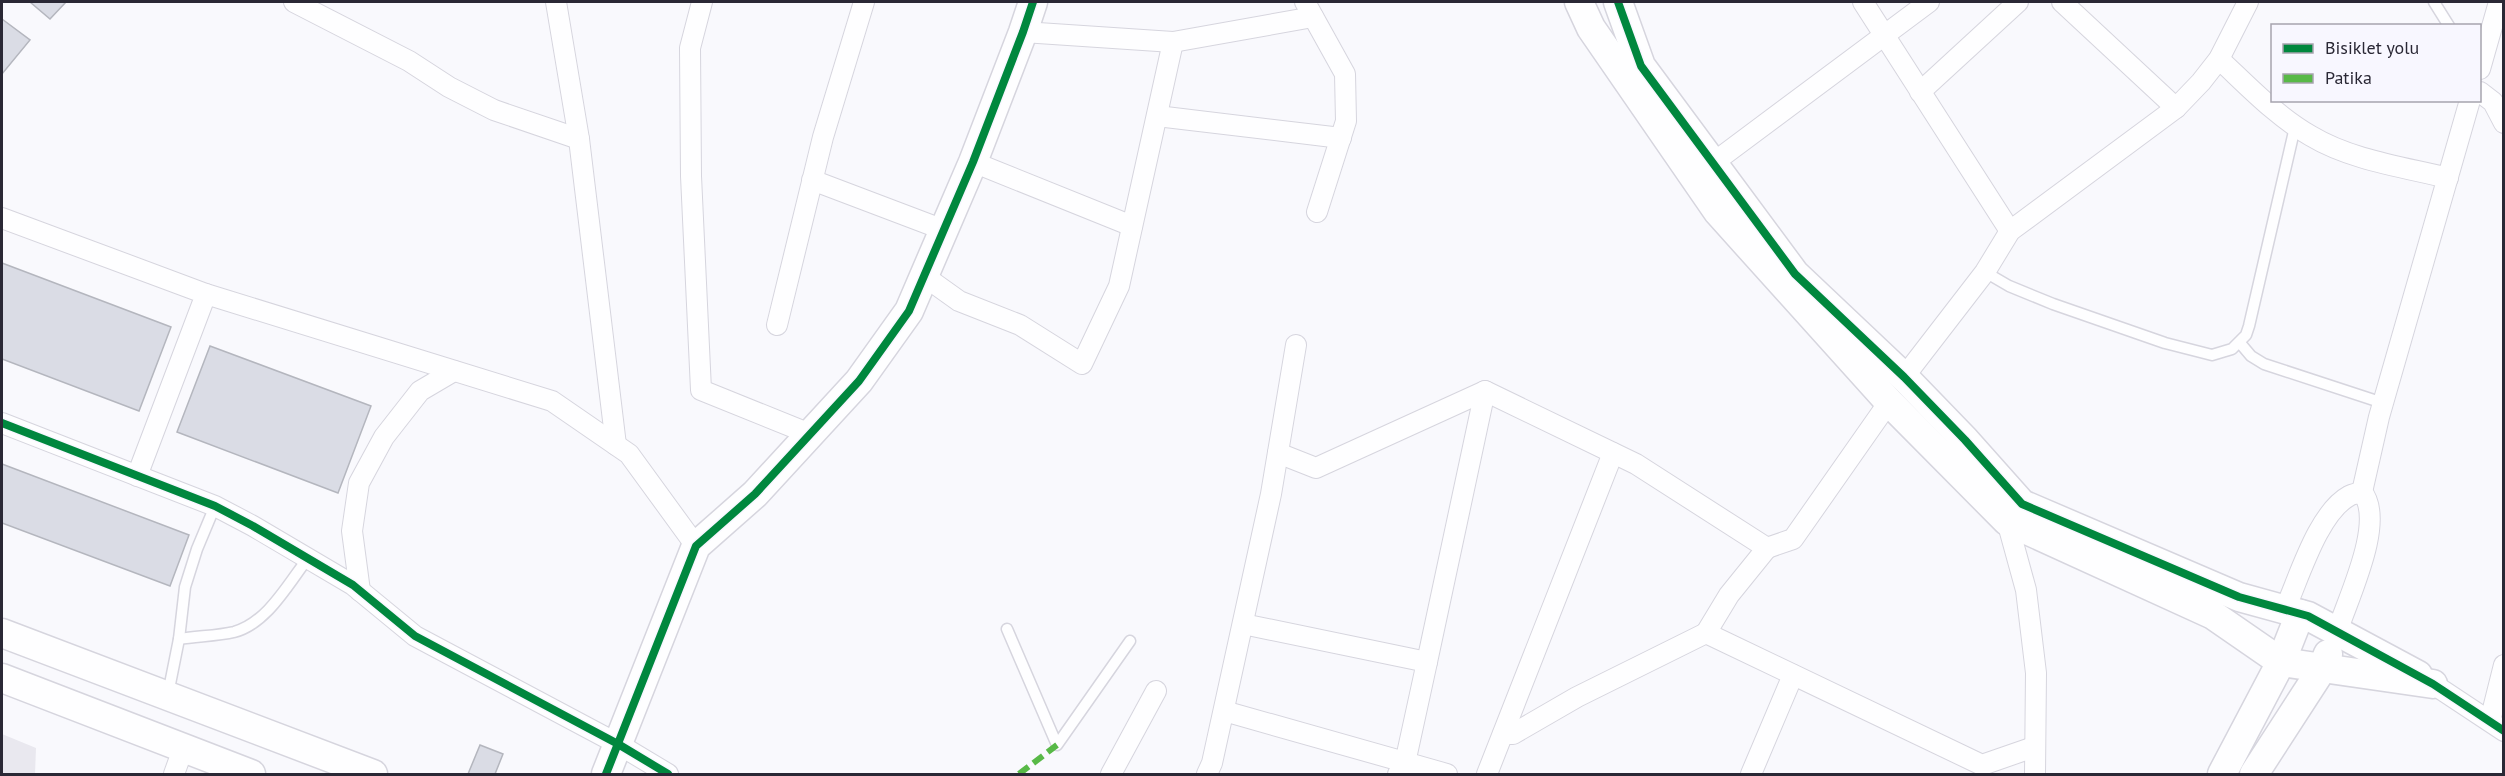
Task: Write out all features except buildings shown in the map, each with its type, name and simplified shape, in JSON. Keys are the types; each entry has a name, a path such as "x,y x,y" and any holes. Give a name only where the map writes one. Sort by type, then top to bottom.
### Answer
{"street":[{"path":"294,2 409,61 449,87 494,110 579,139"},
{"path":"556,2 579,139 616,445"},
{"path":"702,2 690,48 691,176 701,390 810,434"},
{"path":"777,325 813,180 864,2"},
{"path":"606,773 696,546 755,494 859,381 909,311 973,162 1033,2"},
{"path":"1863,2 2010,231"},
{"path":"1713,163 1929,2"},
{"path":"1920,92 2018,2"},
{"path":"1904,378 1985,272 2010,231 2176,108 2201,82 2218,59 2248,2"},
{"path":"2481,59 2499,2"},
{"path":"2067,3 2176,108"},
{"path":"1578,4 1591,28 1718,212 1889,402 2007,521 2213,615 2281,662 2433,684"},
{"path":"1625,5 1641,66 1795,274 1904,378 1965,440 2022,504 2239,597 2293,611 2433,684 2497,726 2504,665"},
{"path":"1023,32 1173,42 1309,9 1345,74 1346,121 1317,212"},
{"path":"924,276 959,300 1020,326 1082,364 1119,286 1173,42"},
{"path":"2218,59 2281,117 2313,138 2351,154 2448,178"},
{"path":"2481,93 2493,102 2504,123"},
{"path":"2254,774 2322,669 2371,531 2370,504 2362,492 2383,404 2469,102"},
{"path":"1156,116 1341,138"},
{"path":"973,162 1132,226"},
{"path":"813,180 944,230"},
{"path":"2,218 206,294 552,401 629,454 696,546"},
{"path":"137,476 206,294"},
{"path":"1208,774 1243,624 1278,453 1296,345"},
{"path":"360,591 352,531 359,483 384,437 420,391 454,371"},
{"path":"1485,391 1636,464 1767,548"},
{"path":"1278,453 1316,468 1485,391"},
{"path":"1402,769 1485,391"},
{"path":"1503,734 1513,734 1577,697 1706,633 1729,595 1767,548 1793,539 1889,402"},
{"path":"2,423 215,506 309,557 360,591 415,636 618,744 668,774"},
{"path":"1487,774 1613,453"},
{"path":"2222,774 2281,662 2293,611 2323,524 2336,506 2349,496 2362,492"},
{"path":"2007,521 2026,590 2036,673 2035,774"},
{"path":"1243,624 1427,662"},
{"path":"2,633 167,698 373,774"},
{"path":"1706,633 1982,765 2034,747"},
{"path":"1751,774 1793,675"},
{"path":"2,678 178,761 251,774"},
{"path":"1111,774 1156,691"},
{"path":"1224,711 1402,769 1447,774"}],"lane":[{"path":"2434,2 2448,24"},
{"path":"1985,272 2009,286 2053,304 2164,343 2211,355 2226,352 2240,343 2249,327 2295,126"},
{"path":"2240,343 2252,356 2264,364 2383,404"},
{"path":"167,698 179,639 185,587 197,549 215,506"},
{"path":"179,639 234,632 254,622 270,607 309,557"},
{"path":"1007,629 1057,745 1130,641"}],"shaded area":[{"path":"2,734 36,748 35,774 2,774"}],"marked path":[{"path":"1019,774 1057,745"}],"cycle path":[{"path":"606,774 696,546 755,494 859,381 909,311 973,162 1033,2"},
{"path":"1618,2 1641,66 1795,274 1904,377 1965,440 2022,504 2239,597 2308,616 2433,684 2504,731"},
{"path":"2,423 215,506 253,526 353,585 415,636 618,744 668,774"}]}
